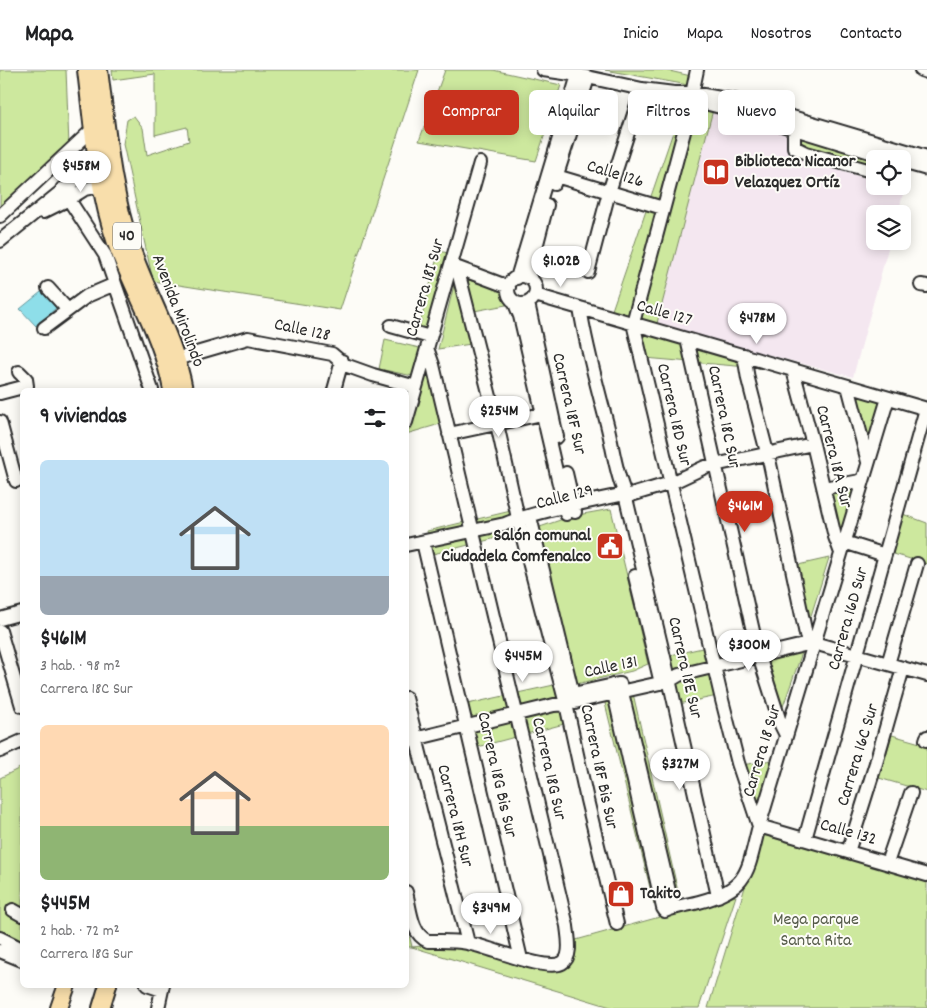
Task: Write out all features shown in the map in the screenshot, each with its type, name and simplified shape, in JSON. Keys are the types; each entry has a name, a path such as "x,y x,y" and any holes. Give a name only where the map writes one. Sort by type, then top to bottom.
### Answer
{"main road":[{"name":"Avenida Mirolindo","path":"96,71 93,129 101,186 117,245 153,331 171,388"},
{"name":"Avenida Mirolindo","path":"96,71 111,163 122,215 137,265 162,321 176,359 183,388"},
{"path":"59,1008 66,988"},
{"path":"101,1008 107,988"}],"street":[{"path":"543,70 583,76 648,90"},
{"name":"Carrera 18D Sur","path":"692,90 696,70"},
{"path":"921,70 927,72"},
{"path":"455,266 518,281 531,280 535,287 532,299 521,304 514,301 510,295 518,281 556,176 583,76"},
{"path":"518,281 583,76"},
{"path":"588,272 608,192 642,89"},
{"path":"708,98 738,101 927,157"},
{"path":"0,216 93,129"},
{"path":"795,129 866,151"},
{"name":"Carrera 18D Sur","path":"638,299 683,135"},
{"name":"Carrera 18D Sur","path":"683,135 633,323 738,763 759,826"},
{"path":"794,135 794,147 806,153 866,170"},
{"path":"66,194 97,154"},
{"name":"Carrera 18I Sur","path":"409,412 429,342 455,266 480,163"},
{"path":"911,165 927,169"},
{"name":"Calle 126","path":"556,176 663,208"},
{"path":"0,241 25,221 66,194 101,186"},
{"path":"66,194 105,255 151,388"},
{"name":"Carrera 18F Bis Sur","path":"455,266 525,522 616,924"},
{"path":"44,328 87,296 115,284"},
{"path":"48,288 68,309"},
{"name":"Calle 127","path":"532,299 580,308 927,409"},
{"name":"Carrera 18F Sur","path":"532,299 570,510"},
{"name":"Carrera 18F Sur","path":"514,301 520,316 542,414 570,510"},
{"name":"Carrera 18E Sur","path":"580,308 584,336 667,678 723,893"},
{"path":"391,326 429,342"},
{"name":"Calle 128","path":"176,359 248,338 332,354 345,365 416,387"},
{"name":"Carrera 18C Sur","path":"687,339 759,656 786,735"},
{"name":"Carrera 18G Sur","path":"429,342 568,936 569,950 566,959 562,963 541,964 521,958"},
{"path":"744,355 748,379 768,454 811,644"},
{"path":"335,388 342,362"},
{"name":"Carrera 18A Sur","path":"793,370 835,537 843,548"},
{"path":"0,393 28,386 26,379 19,372"},
{"name":"Carrera 18 Sur","path":"848,386 868,461 865,475"},
{"name":"Carrera 18 Sur","path":"723,893 740,883 747,869 811,644 843,548 888,398"},
{"name":"Carrera 16D Sur","path":"805,839 927,409"},
{"path":"449,434 542,414"},
{"path":"0,422 16,481"},
{"name":"Calle 129","path":"409,544 506,524 525,522 671,483 706,467 813,444"},
{"path":"824,488 860,481 865,475"},
{"name":"Carrera 18G Bis Sur","path":"423,542 521,958"},
{"path":"843,548 885,555"},
{"path":"888,664 917,564"},
{"path":"0,618 20,614"},
{"path":"0,631 19,677"},
{"name":"Calle 131","path":"411,740 566,700 811,644 902,668 926,671"},
{"name":"Carrera 16C Sur","path":"848,852 876,763 902,668"},
{"path":"617,689 669,910 723,893"},
{"name":"Carrera 18H Sur","path":"409,723 411,740 468,943"},
{"path":"0,751 20,742"},
{"path":"887,863 911,793"},
{"name":"Calle 132","path":"759,826 927,875"},
{"path":"409,903 418,936 428,941 468,943 521,958"},
{"path":"0,938 20,948"},
{"path":"0,951 20,959"},
{"path":"158,1008 163,988"}],"shaded area":[{"path":"708,110 718,113 718,135 791,135 790,156 866,178 866,195 903,195 900,205 866,205 866,250 888,250 853,377 644,322 691,135 708,135"}],"green space":[{"path":"0,70 66,70 69,146 0,209"},
{"path":"112,70 419,70 340,310 153,281 123,144 127,120 134,116 143,128 147,155 189,141 187,127 155,135 155,74 113,80"},
{"path":"445,70 493,70 561,85 559,90 529,90 529,135 545,135 536,161 419,141 424,127 424,135 519,135 519,90 438,90"},
{"path":"605,70 665,70 691,76 688,85"},
{"path":"708,105 714,106 708,129"},
{"path":"672,135 706,135 656,327 611,313"},
{"path":"798,136 866,156 866,172 796,152"},
{"path":"439,250 452,255 430,335 418,332"},
{"path":"456,277 471,344 438,349"},
{"path":"466,279 502,291 506,305 474,311"},
{"path":"638,330 781,370 645,358"},
{"path":"385,340 424,349 413,376 379,369"},
{"path":"428,363 440,424 409,433 409,420"},
{"path":"854,389 882,396 869,456"},
{"path":"860,482 840,540 828,490"},
{"path":"611,509 648,664 632,671 572,685 534,529 572,516"},
{"path":"515,510 520,532 433,554 427,531"},
{"path":"900,513 927,523 927,564 887,552"},
{"path":"829,558 809,622 798,565"},
{"path":"716,645 727,694 679,704 666,656"},
{"path":"804,647 780,715 766,656"},
{"path":"554,685 564,724 474,748 463,705"},
{"path":"632,689 679,896 654,904 603,695"},
{"path":"892,735 927,745 927,792 879,778"},
{"path":"778,759 760,820 742,765"},
{"path":"20,768 20,940 0,931 0,778"},
{"name":"Mega parque Santa Rita","path":"763,835 927,881 927,1008 708,1008 756,851"},
{"path":"736,896 699,1008 614,1008 412,947 468,949 532,969 562,971 573,961 576,940"},
{"path":"409,934 412,947 409,947"}],"water":[{"path":"41,292 45,293 56,308 36,326 20,309"}],"place":[{"name":"Biblioteca Nicanor Velazquez Ortíz","path":"716,172"},
{"name":"Salón comunal Ciudadela Comfenalco","path":"610,546"},
{"name":"Takito","path":"621,894"}]}
